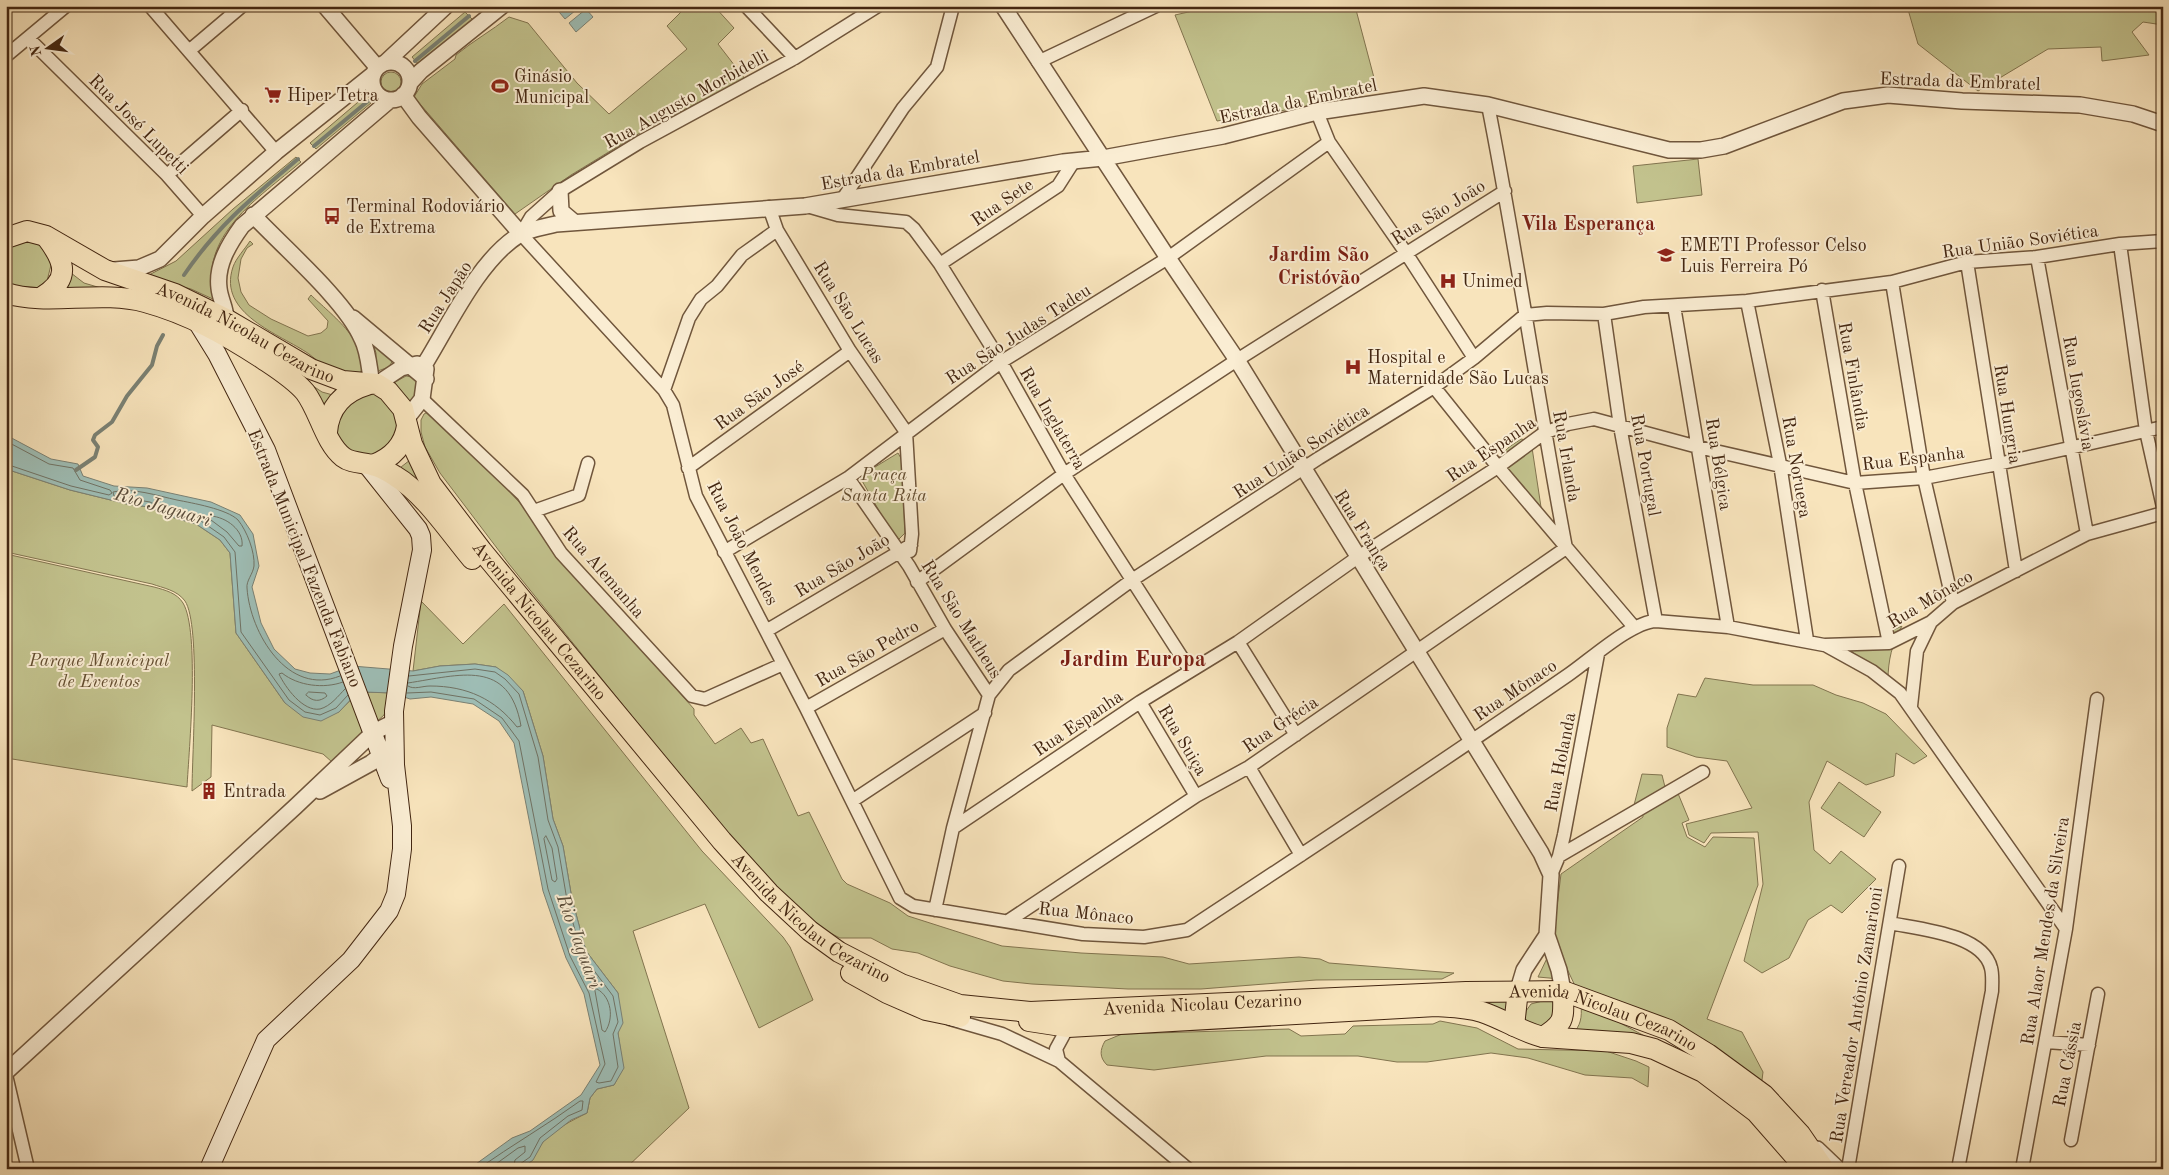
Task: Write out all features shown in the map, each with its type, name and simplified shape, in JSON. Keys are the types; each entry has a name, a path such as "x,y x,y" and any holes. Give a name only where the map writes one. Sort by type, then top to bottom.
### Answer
{"main road":[{"name":"Avenida Nicolau Cezarino","path":"6,238 26,231 46,236 105,270 175,294 226,319 311,369 343,381 372,384 388,391 396,399 407,422 431,484 476,544 722,842 769,893 810,931 862,964 902,984 960,1005 1030,1012 1518,990 1563,991 1669,1030 1764,1095 1800,1134 1824,1169"},
{"path":"42,297 59,284 63,267 59,253 46,236"},
{"name":"Avenida Nicolau Cezarino","path":"6,293 27,298 98,296 143,302 196,320 223,333 289,378 305,392 334,448 343,457 370,465 397,477 419,495 712,847 806,944 842,968 886,993 926,1010 961,1017 1013,1019 1068,1027 1436,1006 1462,1007 1483,1012 1543,1038 1631,1043 1654,1050 1703,1072 1756,1112 1806,1169"},
{"name":"Estrada Municipal Fazenda Fabiano","path":"196,320 266,450 362,705 374,732 388,750"},
{"path":"327,432 332,411 346,392 372,384"},
{"path":"370,465 393,455 404,440 407,422"},
{"name":"Estrada Municipal Fazenda Fabiano","path":"209,1169 266,1040 351,960 389,911 396,894 402,849 399,803 388,750 403,646 422,550 421,536 418,529 370,465"},
{"path":"1514,1026 1518,990"},
{"path":"1543,1038 1558,1028 1563,1019 1563,991"}],"street":[{"path":"6,56 66,6"},
{"path":"150,6 242,110 276,152"},
{"path":"190,50 242,6"},
{"path":"325,6 379,68"},
{"path":"105,270 139,268 154,263 178,243 203,216 276,152 379,68 446,6"},
{"path":"226,319 218,286 222,261 230,243 242,226 401,93 421,71 502,6"},
{"path":"746,6 794,58"},
{"name":"Rua Augusto Morbidelli","path":"521,234 531,217 560,191 640,142 794,58 878,6"},
{"path":"844,197 903,108 936,66 953,6"},
{"name":"Rua França","path":"1003,6 1038,62 1104,158 1168,258 1237,360 1541,853 1551,875 1546,935 1559,970 1563,991"},
{"path":"1038,62 1156,6"},
{"name":"Rua José Lupetti","path":"28,38 167,175 203,216"},
{"path":"379,68 392,61 404,66 410,77 401,93"},
{"path":"379,68 375,92 401,93"},
{"name":"Rua João Mendes","path":"401,93 419,117 521,234 664,390 673,405 696,496 806,708 900,898"},
{"name":"Estrada da Embratel","path":"521,234 556,224 574,222 805,206 844,197 1104,158 1223,136 1317,112 1424,96 1488,105 1670,150 1701,150 1724,146 1843,101 1888,95 1962,101 2080,105 2133,114 2163,124"},
{"name":"Rua Irlanda","path":"1488,105 1505,191 1544,433 1566,548"},
{"path":"167,175 242,110"},
{"path":"1317,112 1329,142 1406,253 1474,358"},
{"name":"Rua São Judas Tadeu","path":"724,552 848,478 1000,362 1168,258 1329,142"},
{"name":"Rua Sete","path":"940,264 1058,186 1074,161"},
{"path":"560,191 560,211 574,222"},
{"name":"Rua São João","path":"917,582 1064,474 1237,360 1505,191"},
{"name":"Rua Inglaterra","path":"805,206 838,215 906,222 914,229 940,264 1000,362 1064,474 1190,670"},
{"name":"Rua São Lucas","path":"769,208 777,230 850,351 906,432"},
{"path":"253,215 344,311 426,379"},
{"path":"664,390 689,318 701,299 717,286 742,255 777,230"},
{"name":"Rua Japão","path":"426,362 480,275 502,247 521,234"},
{"name":"Rua União Soviética","path":"989,695 1009,670 1132,580 1434,387 1474,358 1525,315 1546,313 1604,314 1644,307 1747,301 1892,282 1967,262 2037,257 2120,244 2163,241"},
{"path":"2120,244 2146,431 2163,507"},
{"name":"Rua Iugoslávia","path":"2037,257 2087,534"},
{"name":"Rua Hungria","path":"1967,262 2016,571"},
{"path":"1892,282 1924,478 1953,603"},
{"name":"Rua Finlândia","path":"1822,290 1855,483 1889,643"},
{"name":"Rua Noruega","path":"1747,301 1780,464 1807,640"},
{"name":"Rua Bélgica","path":"1674,306 1728,627"},
{"path":"344,311 362,337 368,354 372,384 391,373 411,365 426,362 426,379 422,399 407,422"},
{"name":"Rua Portugal","path":"1604,314 1620,426 1656,621"},
{"name":"Rua São José","path":"688,468 850,351"},
{"path":"1434,387 1498,467 1634,627"},
{"name":"Rua Alemanha","path":"422,399 523,495 561,553 692,696 705,699 783,664"},
{"name":"Rua Espanha","path":"954,828 1140,702 1238,642 1358,557 1498,467 1544,433 1568,424 1594,419 1698,447 1780,464 1855,483 1924,478 1998,464 2163,427"},
{"path":"906,432 911,545 909,566"},
{"path":"534,511 579,496 588,464"},
{"name":"Rua São Matheus","path":"848,478 909,566 945,629 989,695 954,828 935,910"},
{"name":"Rua Mônaco","path":"900,898 913,906 1083,934 1144,937 1187,930 1472,741 1634,627 1656,621 1728,627 1807,640 1824,645 1889,643 1931,622 1953,603 2087,534 2163,513"},
{"name":"Rua São João","path":"766,631 911,545"},
{"name":"Rua Grécia","path":"1008,921 1196,796 1249,767 1566,548"},
{"path":"1911,706 1917,651 1931,622"},
{"name":"Rua São Pedro","path":"806,708 945,629"},
{"path":"1238,642 1296,735"},
{"path":"1824,645 1872,671 1900,693 2066,928"},
{"name":"Rua Holanda","path":"1551,875 1559,856 1598,654"},
{"name":"Rua Alaor Mendes da Silveira","path":"2022,1169 2066,928 2097,698"},
{"name":"Rua Suiça","path":"1140,702 1196,796"},
{"path":"852,801 985,713"},
{"path":"28,1169 6,1073 374,732 394,716"},
{"path":"301,801 388,750"},
{"path":"1249,767 1301,855"},
{"path":"1559,856 1703,772"},
{"name":"Rua Vereador Antônio Zamarioni","path":"1848,1169 1899,866"},
{"path":"1890,923 1962,938 1982,954 1991,967 1992,991 1958,1169"},
{"name":"Rua França","path":"1518,990 1524,970 1546,935"},
{"name":"Rua Cássia","path":"2071,1140 2098,994"},
{"path":"926,1010 1002,1034 1059,1061 1188,1169"},
{"path":"1059,1061 1056,1049 1068,1027"},
{"path":"2046,1042 2089,1045"},
{"path":"1800,1134 1838,1169"}],"green space":[{"path":"687,6 714,6 734,28 718,44 745,79 648,128 571,175 515,214 414,97 422,84 455,59 456,55 509,17 528,23 577,83 609,114 687,49 667,26"},
{"path":"1215,6 1355,6 1377,89 1317,105 1217,121 1175,15"},
{"path":"1907,6 2163,6 2163,25 2143,22 2132,32 2149,55 2102,61 2101,47 2048,49 1978,91 1918,44"},
{"path":"465,12 473,20 419,65 412,57"},
{"path":"391,72 398,75 401,82 398,89 391,92 384,89 381,82 384,75"},
{"path":"364,97 371,103 316,149 310,143"},
{"path":"296,157 301,162 250,205 223,238 215,256 212,277 215,300 191,289 145,277 176,261 233,209"},
{"path":"1698,159 1702,195 1637,203 1633,166"},
{"path":"27,239 43,245 52,261 47,281 32,291 14,288 6,282 6,249"},
{"path":"250,241 253,244 247,248 241,259 238,278 241,292 249,305 271,319 308,336 321,333 327,328 328,321 308,299 311,295 348,331 356,342 361,353 362,365 359,376 339,378 309,354 254,321 242,310 234,298 230,283 234,264"},
{"path":"71,273 84,283 172,309 220,329 265,354 322,392 340,397 330,408 323,425 307,391 290,374 268,358 210,328 149,305 94,292 63,295"},
{"path":"373,344 394,358 389,367 375,372 376,353"},
{"path":"406,376 418,378 414,410 386,387"},
{"path":"373,391 396,406 399,437 374,458 350,454 336,439 338,409"},
{"path":"430,411 437,413 530,514 560,558 694,709 694,715 715,744 741,728 751,743 763,739 798,816 809,812 842,879 847,884 890,903 908,916 1002,946 1081,953 1163,957 1189,964 1299,957 1320,959 1329,963 1454,973 1442,979 1316,980 1201,989 1128,989 1032,984 1003,981 950,966 918,953 892,949 871,938 840,938 822,929 782,898 695,794 509,564 440,473 425,447 421,432 421,420 424,414"},
{"path":"1521,439 1531,441 1541,507 1536,508 1504,466 1504,453"},
{"name":"Praça Santa Rita","path":"898,453 902,460 905,533 899,539 894,537 861,479 862,475"},
{"path":"410,460 437,495 396,471"},
{"name":"Parque Municipal de Eventos","path":"6,469 70,490 127,504 149,507 168,516 196,524 220,540 230,553 236,633 285,703 339,712 352,699 362,694 374,692 392,693 384,715 332,762 323,754 212,725 211,777 192,791 194,662 190,615 185,601 174,592 152,584 6,552"},
{"name":"Parque Municipal de Eventos","path":"6,554 154,587 170,592 183,603 188,617 192,664 187,787 6,758"},
{"path":"421,601 463,644 504,604 702,851 783,937 790,947 813,1000 759,1028 705,904 633,931 689,1108 625,1169 521,1169 553,1133 587,1113 590,1098 597,1089 614,1085 623,1068 618,1033 618,993 586,951 572,899 563,846 553,819 543,756 523,691 496,667 475,664 440,666 413,671"},
{"path":"1902,626 1891,652 1888,680 1876,668 1849,650"},
{"path":"1705,678 1753,685 1813,685 1836,695 1863,703 1886,714 1927,756 1914,764 1896,753 1894,776 1866,785 1827,761 1809,802 1814,850 1830,864 1841,851 1876,879 1842,913 1831,905 1808,920 1789,958 1762,973 1744,961 1763,884 1758,832 1711,833 1704,843 1689,835 1686,824 1752,808 1727,761 1696,757 1667,747 1667,728 1678,694 1696,697"},
{"path":"1642,774 1662,775 1666,791 1677,791 1689,820 1682,823 1687,837 1705,847 1713,837 1754,838 1758,885 1707,1019 1742,1032 1763,1072 1762,1080 1754,1085 1577,990 1553,939 1561,874 1643,817 1642,808 1633,809"},
{"path":"1839,782 1881,812 1864,837 1821,808"},
{"path":"1549,954 1560,979 1538,977"},
{"path":"1512,999 1511,1016 1472,1003"},
{"path":"1550,999 1557,1006 1547,1033 1525,1021 1526,1011 1531,1004"},
{"path":"1581,1005 1607,1016 1656,1042 1572,1034 1580,1021"},
{"path":"1440,1021 1477,1028 1518,1049 1606,1051 1649,1067 1648,1087 1632,1078 1585,1075 1528,1058 1491,1053 1427,1062 1397,1062 1358,1056 1266,1056 1154,1070 1107,1065 1101,1053 1105,1041 1122,1034 1289,1029 1301,1036 1345,1034 1353,1026 1433,1024"}],"water":[{"path":"554,6 581,6 565,19"},
{"path":"586,9 593,17 576,32 569,23"},
{"name":"Rio Jaguari","path":"6,435 51,459 78,464 83,476 114,486 147,488 211,502 240,515 253,534 259,566 252,587 261,623 274,649 295,669 310,673 330,674 352,666 413,671 440,666 475,664 496,667 508,675 523,691 543,756 553,819 563,846 572,899 586,951 618,993 623,1023 618,1033 624,1068 614,1085 597,1089 590,1098 587,1113 571,1120 543,1142 533,1160 521,1169 469,1169 512,1138 530,1131 581,1095 600,1065 584,994 566,958 543,891 514,743 499,721 473,704 431,697 410,699 392,693 364,692 354,696 339,712 321,721 303,717 285,703 236,633 230,553 220,540 196,524 168,516 149,507 127,504 70,490 6,469"}],"waterway":[{"path":"415,61 469,16"},
{"path":"314,146 368,101"},
{"path":"184,275 223,226 298,159"},
{"path":"76,470 95,457 98,447 93,440 95,435 112,422 127,396 152,365 157,346 163,335"}],"place":[{"name":"Ginásio Municipal","path":"500,86"},
{"name":"Hiper Tetra","path":"273,95"},
{"name":"Terminal Rodoviário de Extrema","path":"332,216"},
{"name":"EMETI Professor Celso Luis Ferreira Pó","path":"1666,255"},
{"name":"Unimed","path":"1448,281"},
{"name":"Hospital e Maternidade São Lucas","path":"1353,367"},
{"name":"Entrada","path":"209,791"}],"district":[{"name":"Vila Esperança","path":"1588,223"},
{"name":"Jardim São Cristóvão","path":"1319,266"},
{"name":"Jardim Europa","path":"1133,658"}]}
